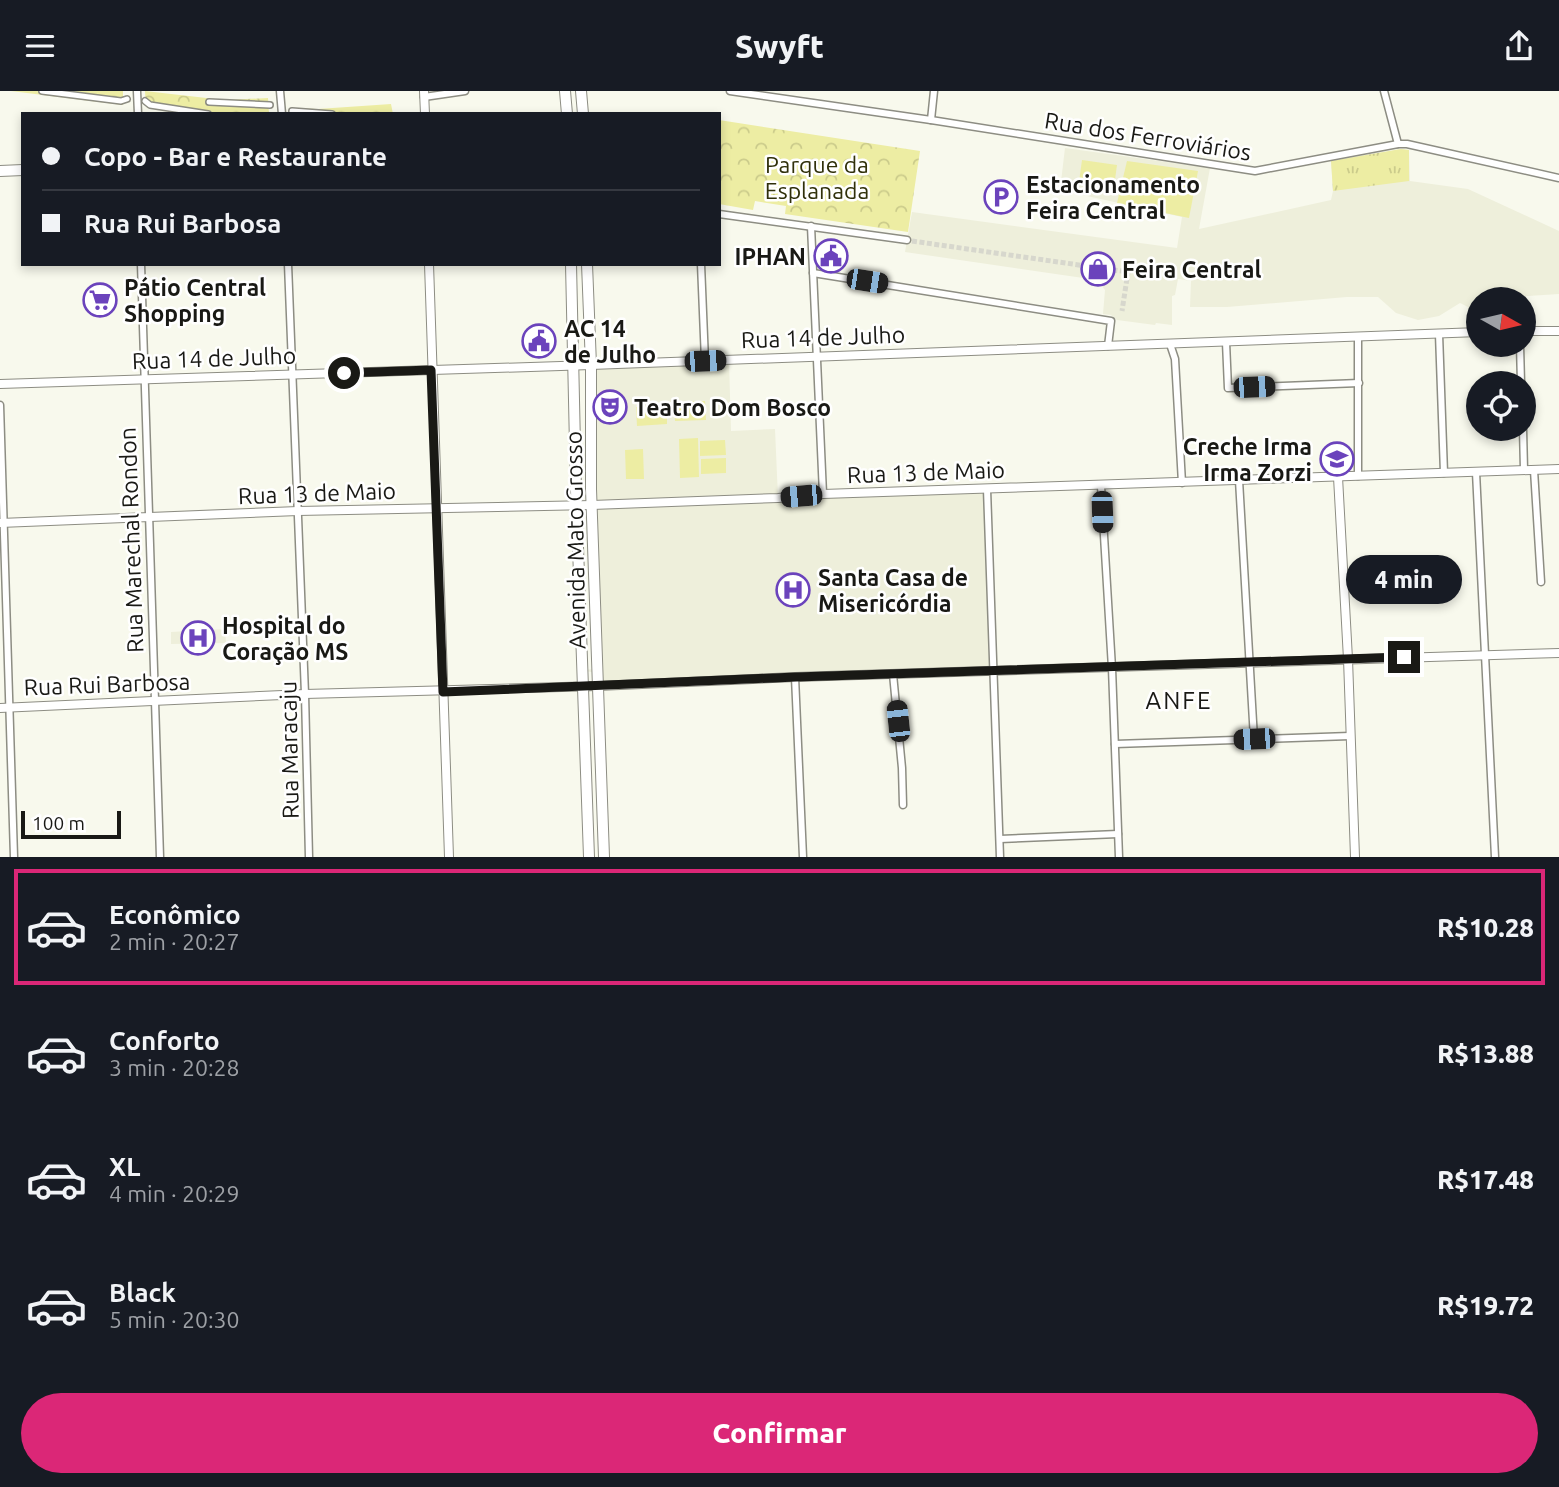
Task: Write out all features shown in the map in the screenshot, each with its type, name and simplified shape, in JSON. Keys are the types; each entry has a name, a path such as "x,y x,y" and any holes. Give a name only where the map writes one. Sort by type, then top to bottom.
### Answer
{"main road":[{"path":"565,91 567,112"},
{"path":"581,91 583,112"},
{"path":"0,171 21,170"},
{"name":"Avenida Mato Grosso","path":"571,266 576,505 589,857"},
{"name":"Avenida Mato Grosso","path":"587,266 604,857"}],"street":[{"path":"42,91 121,101 127,99"},
{"path":"137,91 138,112"},
{"path":"280,91 282,112"},
{"path":"425,112 424,94 465,91"},
{"name":"Rua dos Ferroviários","path":"730,91 1255,171 1407,144 1559,179"},
{"path":"931,120 934,91"},
{"path":"1384,91 1398,144"},
{"path":"145,101 150,105 195,112"},
{"path":"209,102 270,105"},
{"path":"292,111 305,112"},
{"path":"721,214 910,241"},
{"path":"810,226 823,494"},
{"name":"Rua Marechal Rondon","path":"141,266 160,857"},
{"name":"Rua Maracaju","path":"288,266 309,857"},
{"path":"429,266 449,857"},
{"path":"701,266 705,361"},
{"path":"813,273 1111,321 1108,346"},
{"path":"1536,330 1559,330"},
{"name":"Rua 14 de Julho","path":"0,384 575,366 1466,333"},
{"path":"1439,334 1444,473"},
{"path":"1358,337 1358,476"},
{"path":"1226,342 1228,388 1359,383"},
{"path":"1170,344 1175,359 1182,483"},
{"path":"0,405 14,857"},
{"path":"1525,441 1541,582"},
{"name":"Rua 13 de Maio","path":"2,523 298,511 592,505 823,494 1559,469"},
{"path":"1476,472 1495,857"},
{"path":"1338,477 1355,857"},
{"path":"1239,480 1254,739"},
{"path":"1101,486 1112,668 1119,857"},
{"path":"987,489 1000,857"},
{"name":"Rua Rui Barbosa","path":"0,708 305,694 443,692 796,677 1559,653"},
{"path":"893,674 903,805"},
{"path":"796,677 803,857"},
{"path":"1115,744 1350,736"},
{"path":"1000,839 1118,834"}],"shaded area":[{"path":"1065,148 1210,168 1199,229 1331,200 1331,161 1401,149 1409,150 1410,181 1468,189 1559,231 1559,294 1536,295 1536,287 1466,287 1466,306 1460,303 1439,316 1418,320 1396,313 1378,297 1190,307 1191,281 1178,279 1175,295 1172,296 1172,325 1155,325 1117,320 1111,315 1103,314 1105,290 1097,280 905,252 912,212 1177,248 1182,217 1060,190"},
{"name":"Santa Casa de Misericórdia","path":"729,360 731,431 775,429 778,498 987,489 994,671 598,686 597,673 579,670 597,669 591,365"},
{"name":"Hospital do Coração MS","path":"225,629 226,643 171,644 171,632"}],"green space":[{"path":"11,91 123,91 123,105"},
{"path":"145,91 224,100 268,98 269,112 177,112 146,107"},
{"path":"391,104 393,112 290,112 290,108 318,109"},
{"name":"Parque da Esplanada","path":"721,120 920,151 908,232 785,214 786,206 755,201 753,210 721,204"},
{"path":"1401,149 1409,150 1409,181 1333,191 1331,161"},
{"path":"1082,160 1117,165 1114,187 1079,182"},
{"path":"1127,161 1198,171 1189,218 1117,203"},
{"path":"705,401 706,420 675,421 674,402"},
{"path":"667,406 667,424 637,426 636,407"},
{"path":"698,438 699,477 680,478 679,439"},
{"path":"725,440 726,455 700,456 700,441"},
{"path":"643,449 644,479 626,479 625,450"},
{"path":"726,458 726,473 701,474 701,459"}],"tunnel":[{"path":"912,241 1128,272 1122,311"}],"place":[{"name":"Estacionamento Feira Central","path":"1001,197"},
{"name":"IPHAN","path":"831,256"},
{"name":"Feira Central","path":"1098,269"},
{"name":"Pátio Central Shopping","path":"100,300"},
{"name":"AC 14 de Julho","path":"539,341"},
{"name":"Teatro Dom Bosco","path":"610,407"},
{"name":"Creche Irma Irma Zorzi","path":"1337,459"},
{"name":"Santa Casa de Misericórdia","path":"793,590"},
{"name":"Hospital do Coração MS","path":"198,638"}],"district":[{"name":"ANFE","path":"1179,700"}],"route":[{"path":"344,373 431,370 443,692 796,677 1404,657"}]}
